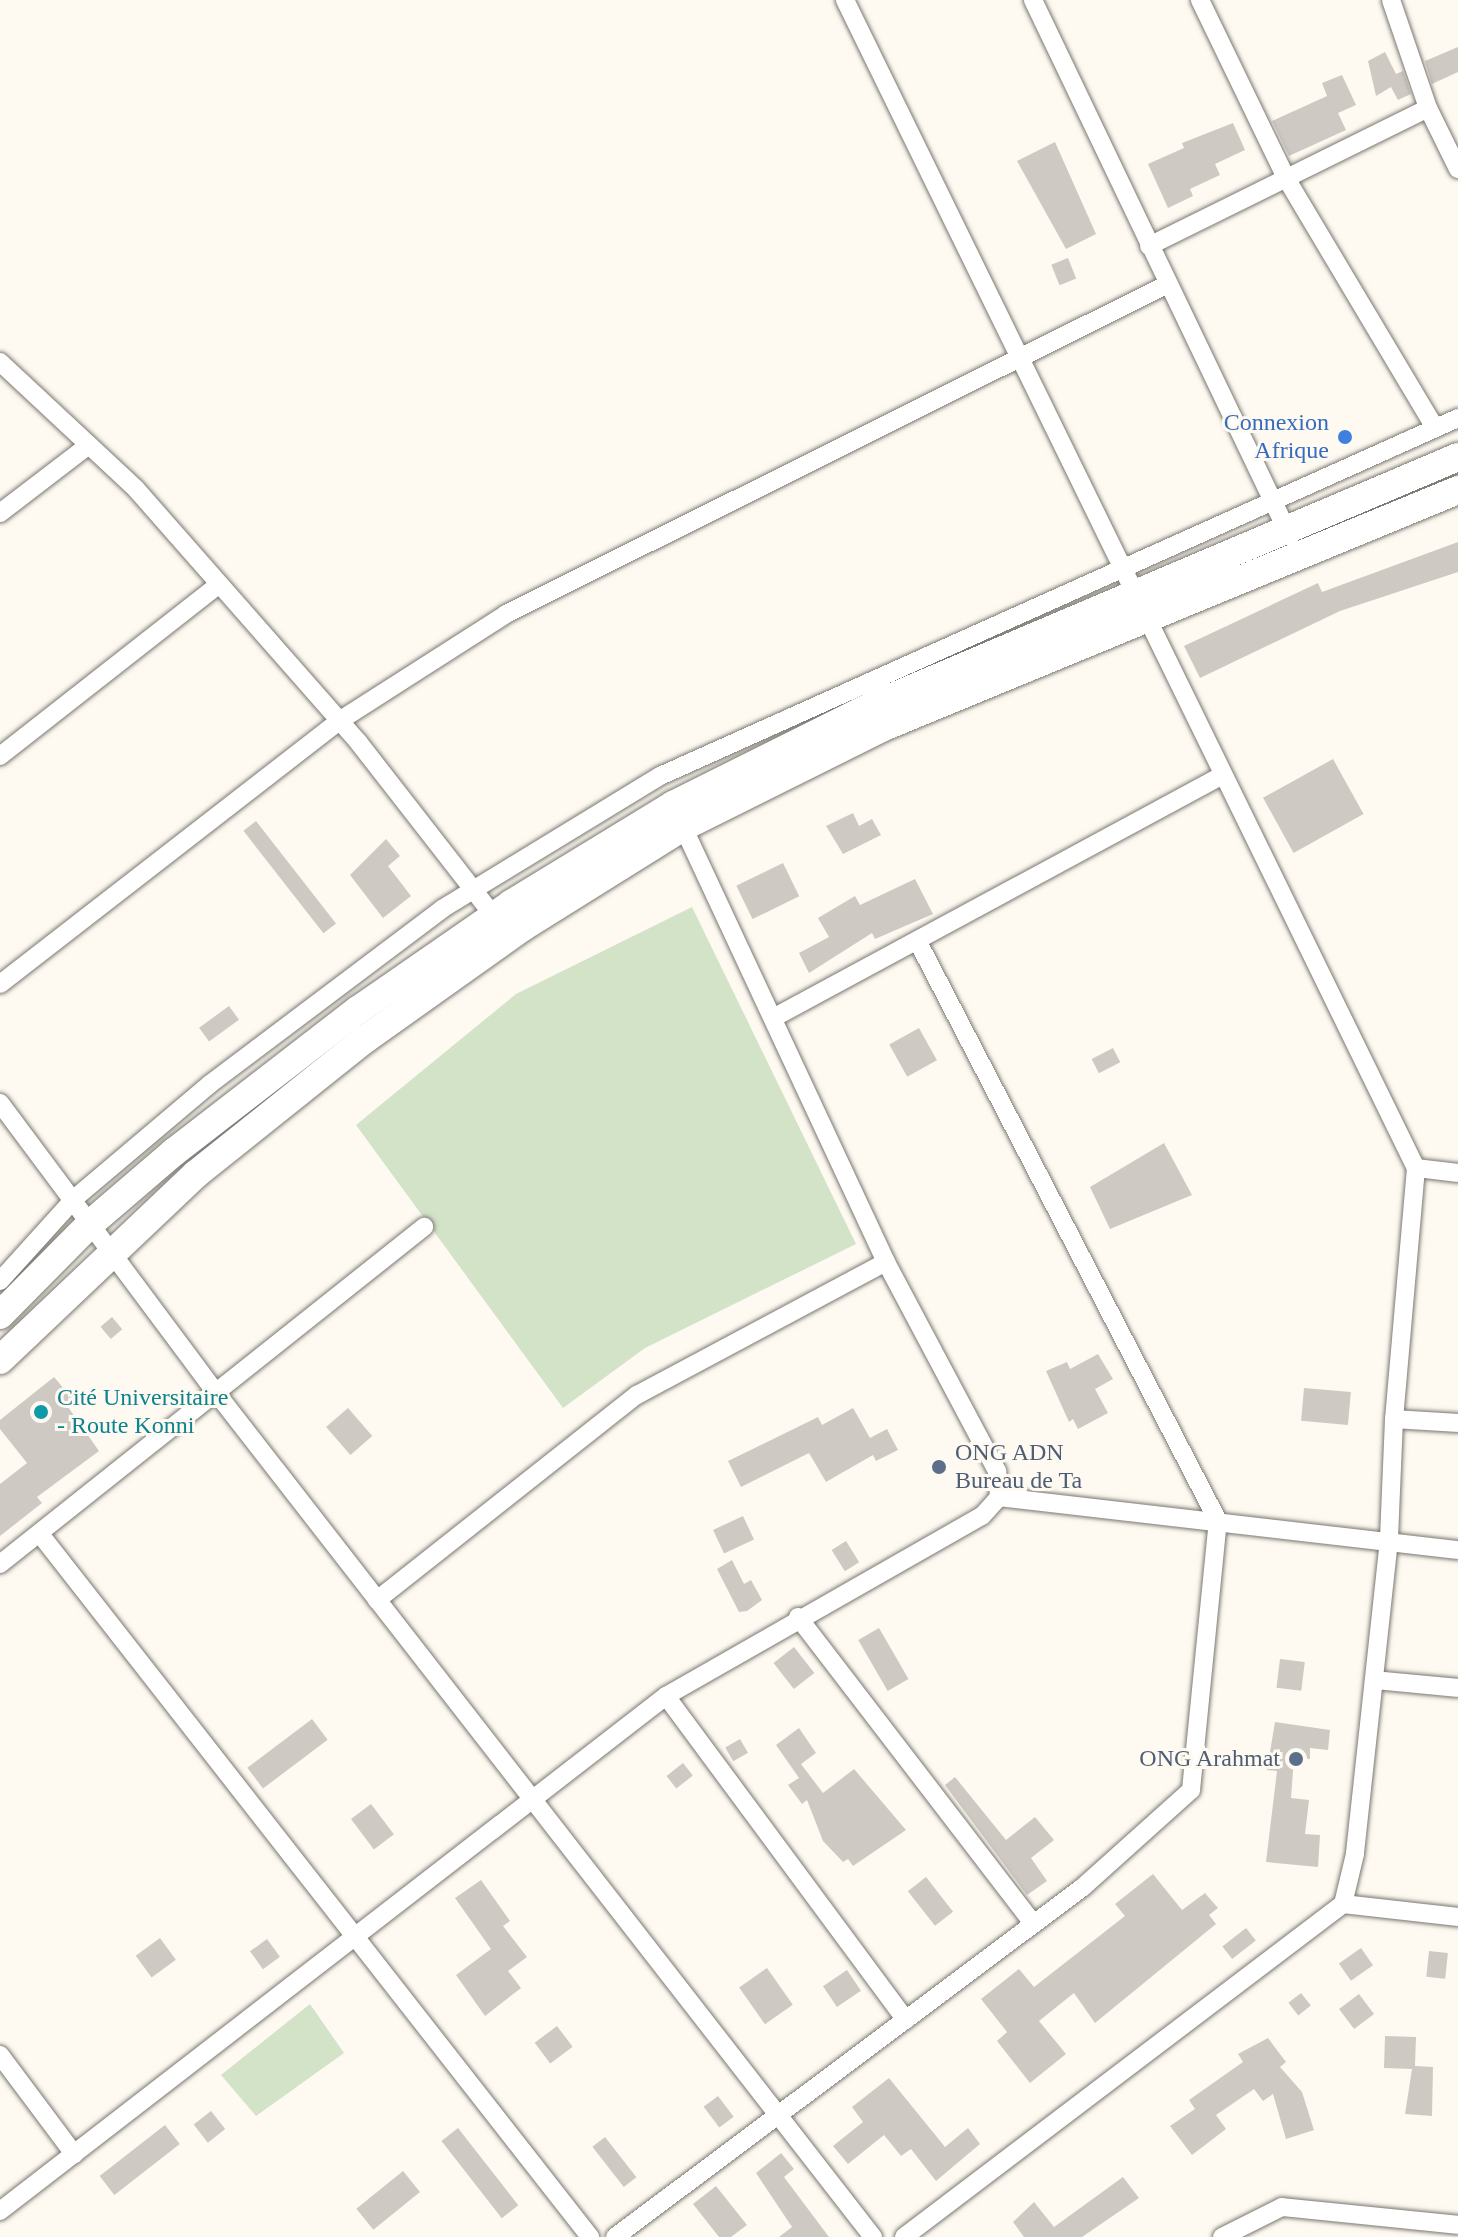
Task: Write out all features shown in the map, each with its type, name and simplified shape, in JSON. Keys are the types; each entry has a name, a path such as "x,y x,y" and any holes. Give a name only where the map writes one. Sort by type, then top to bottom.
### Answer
{"main road":[{"path":"1141,605 1287,528 1458,457"},
{"path":"0,1315 90,1224 174,1152 502,926 678,816 876,704 1141,605 1298,554 1458,490"},
{"path":"0,1360 196,1174 367,1020"}],"street":[{"path":"845,0 1416,1168 1394,1419 1389,1540 1355,1854 1343,1904 904,2237"},
{"path":"1200,0 1286,178 1435,428"},
{"path":"1391,0 1428,108 1458,169"},
{"path":"1035,1 1298,554"},
{"path":"1149,246 1428,108"},
{"path":"0,984 339,721 506,614 1022,361 1168,284"},
{"path":"0,362 136,489 339,721 502,926"},
{"path":"0,1281 75,1198 210,1084 474,889 660,776 1121,565 1458,418"},
{"path":"0,513 89,445"},
{"path":"0,756 219,584"},
{"path":"773,1018 1223,775"},
{"path":"0,2211 666,1696 798,1617 982,1516 999,1497 997,1471 886,1262 678,816"},
{"path":"615,2237 1083,1887 1191,1790 1218,1521 917,940"},
{"path":"0,1103 75,1198 90,1224 218,1395 873,2237"},
{"path":"1416,1168 1458,1173"},
{"path":"0,1564 218,1395 424,1227"},
{"path":"377,1600 637,1395 886,1262"},
{"path":"1394,1419 1458,1423"},
{"path":"999,1497 1458,1550"},
{"path":"40,1534 590,2237"},
{"path":"798,1617 1033,1923"},
{"path":"1374,1680 1458,1688"},
{"path":"666,1696 906,2020"},
{"path":"1343,1904 1458,1917"},
{"path":"0,2055 74,2154"},
{"path":"1222,2237 1282,2207 1458,2225"}],"green space":[{"path":"692,907 856,1244 645,1348 563,1408 356,1125 516,994"},
{"path":"310,2004 344,2053 256,2116 221,2075"}],"building":[{"path":"1458,47 1458,72 1432,84 1425,61"},
{"path":"1385,52 1396,74 1403,71 1411,94 1398,100 1391,87 1376,96 1368,61"},
{"path":"1342,75 1356,105 1338,113 1346,130 1289,156 1272,121 1327,96 1322,83"},
{"path":"1233,123 1245,150 1215,164 1220,175 1190,189 1193,196 1168,208 1148,164 1184,148 1182,143"},
{"path":"1055,142 1096,234 1066,249 1017,161"},
{"path":"1068,258 1076,278 1060,285 1051,265"},
{"path":"1458,542 1458,572 1340,611 1200,678 1184,646 1318,583 1322,592"},
{"path":"1333,759 1364,814 1294,853 1263,798"},
{"path":"853,813 859,826 872,819 881,835 843,854 826,826"},
{"path":"256,821 336,923 323,933 243,831"},
{"path":"386,839 400,856 388,866 411,896 383,918 350,875"},
{"path":"783,863 799,896 752,919 736,886"},
{"path":"915,879 933,914 875,939 872,933 809,973 799,953 829,937 818,918 855,896 860,905"},
{"path":"229,1006 239,1020 209,1042 199,1028"},
{"path":"919,1028 937,1060 907,1077 889,1044"},
{"path":"1113,1048 1120,1062 1099,1073 1092,1059"},
{"path":"1164,1143 1192,1195 1110,1229 1090,1187"},
{"path":"112,1317 122,1329 111,1339 101,1327"},
{"path":"1098,1354 1113,1379 1095,1389 1108,1413 1078,1429 1073,1419 1069,1422 1046,1371 1067,1362 1070,1369"},
{"path":"54,1377 75,1402 68,1407 99,1451 37,1497 42,1503 0,1536 0,1484 27,1463 0,1429 0,1420"},
{"path":"1304,1388 1351,1392 1348,1425 1301,1421"},
{"path":"348,1408 372,1436 350,1455 326,1427"},
{"path":"853,1408 870,1438 887,1429 898,1450 876,1461 873,1455 826,1482 809,1453 741,1487 728,1461 818,1417 822,1425"},
{"path":"743,1516 754,1540 724,1554 713,1530"},
{"path":"846,1541 859,1562 845,1571 832,1550"},
{"path":"732,1560 744,1584 751,1580 762,1600 747,1611 739,1612 717,1569"},
{"path":"879,1628 908,1679 888,1691 858,1640"},
{"path":"794,1647 814,1673 794,1689 774,1663"},
{"path":"1280,1659 1305,1662 1301,1691 1276,1688"},
{"path":"312,1719 328,1740 263,1789 247,1768"},
{"path":"1275,1722 1330,1730 1328,1750 1310,1748 1310,1759 1294,1758 1291,1798 1309,1800 1305,1834 1320,1835 1318,1867 1266,1862 1277,1771 1267,1770"},
{"path":"799,1728 816,1753 801,1764 823,1793 854,1769 906,1830 853,1866 848,1859 843,1862 823,1841 807,1800 802,1804 788,1785 799,1778 776,1745"},
{"path":"740,1739 748,1753 733,1761 725,1747"},
{"path":"683,1763 693,1776 676,1789 666,1776"},
{"path":"955,1777 1006,1840 1035,1817 1054,1840 1031,1858 1047,1881 1027,1895 945,1785"},
{"path":"371,1804 394,1834 374,1849 351,1819"},
{"path":"1153,1874 1182,1910 1205,1893 1218,1908 1209,1915 1216,1924 1095,2023 1074,1993 1039,2021 1066,2054 1030,2083 997,2041 1007,2032 981,1999 1019,1969 1034,1987 1125,1916 1115,1904"},
{"path":"926,1877 953,1912 935,1926 908,1891"},
{"path":"481,1880 510,1921 503,1926 527,1957 508,1971 521,1988 485,2016 456,1975 491,1949 455,1898"},
{"path":"1246,1928 1256,1941 1232,1959 1222,1946"},
{"path":"160,1938 176,1960 152,1977 136,1956"},
{"path":"267,1939 280,1957 263,1969 250,1951"},
{"path":"1361,1948 1373,1965 1351,1981 1339,1963"},
{"path":"1429,1951 1448,1953 1445,1979 1426,1977"},
{"path":"767,1968 793,2005 765,2024 739,1988"},
{"path":"847,1970 861,1991 837,2007 823,1986"},
{"path":"1301,1993 1311,2006 1298,2015 1288,2003"},
{"path":"1359,1994 1374,2014 1354,2029 1339,2009"},
{"path":"557,2026 573,2047 550,2064 535,2043"},
{"path":"1385,2036 1416,2037 1415,2066 1433,2067 1432,2116 1405,2114 1412,2069 1384,2068"},
{"path":"1268,2038 1286,2062 1280,2067 1302,2092 1314,2130 1286,2139 1273,2094 1263,2101 1254,2089 1216,2115 1226,2129 1192,2155 1170,2126 1195,2109 1189,2100 1243,2062 1238,2054"},
{"path":"889,2078 945,2147 968,2128 980,2144 936,2181 911,2149 901,2156 884,2135 848,2164 833,2146 863,2122 852,2107"},
{"path":"718,2096 734,2117 719,2128 704,2107"},
{"path":"211,2111 225,2129 208,2143 194,2125"},
{"path":"165,2125 180,2144 114,2195 100,2176"},
{"path":"458,2128 518,2205 502,2218 441,2141"},
{"path":"605,2137 636,2177 624,2187 592,2147"},
{"path":"781,2153 794,2169 784,2177 829,2237 779,2237 792,2227 756,2173"},
{"path":"403,2171 420,2192 373,2230 356,2209"},
{"path":"1123,2177 1139,2198 1082,2237 1024,2237 1013,2222 1034,2202 1054,2227"},
{"path":"716,2186 747,2225 731,2237 719,2237 693,2204"}],"place":[{"name":"Connexion Afrique","path":"1345,437"},
{"name":"Cité Universitaire - Route Konni","path":"41,1412"},
{"name":"ONG ADN Bureau de Ta","path":"939,1467"},
{"name":"ONG Arahmat","path":"1296,1759"}]}
